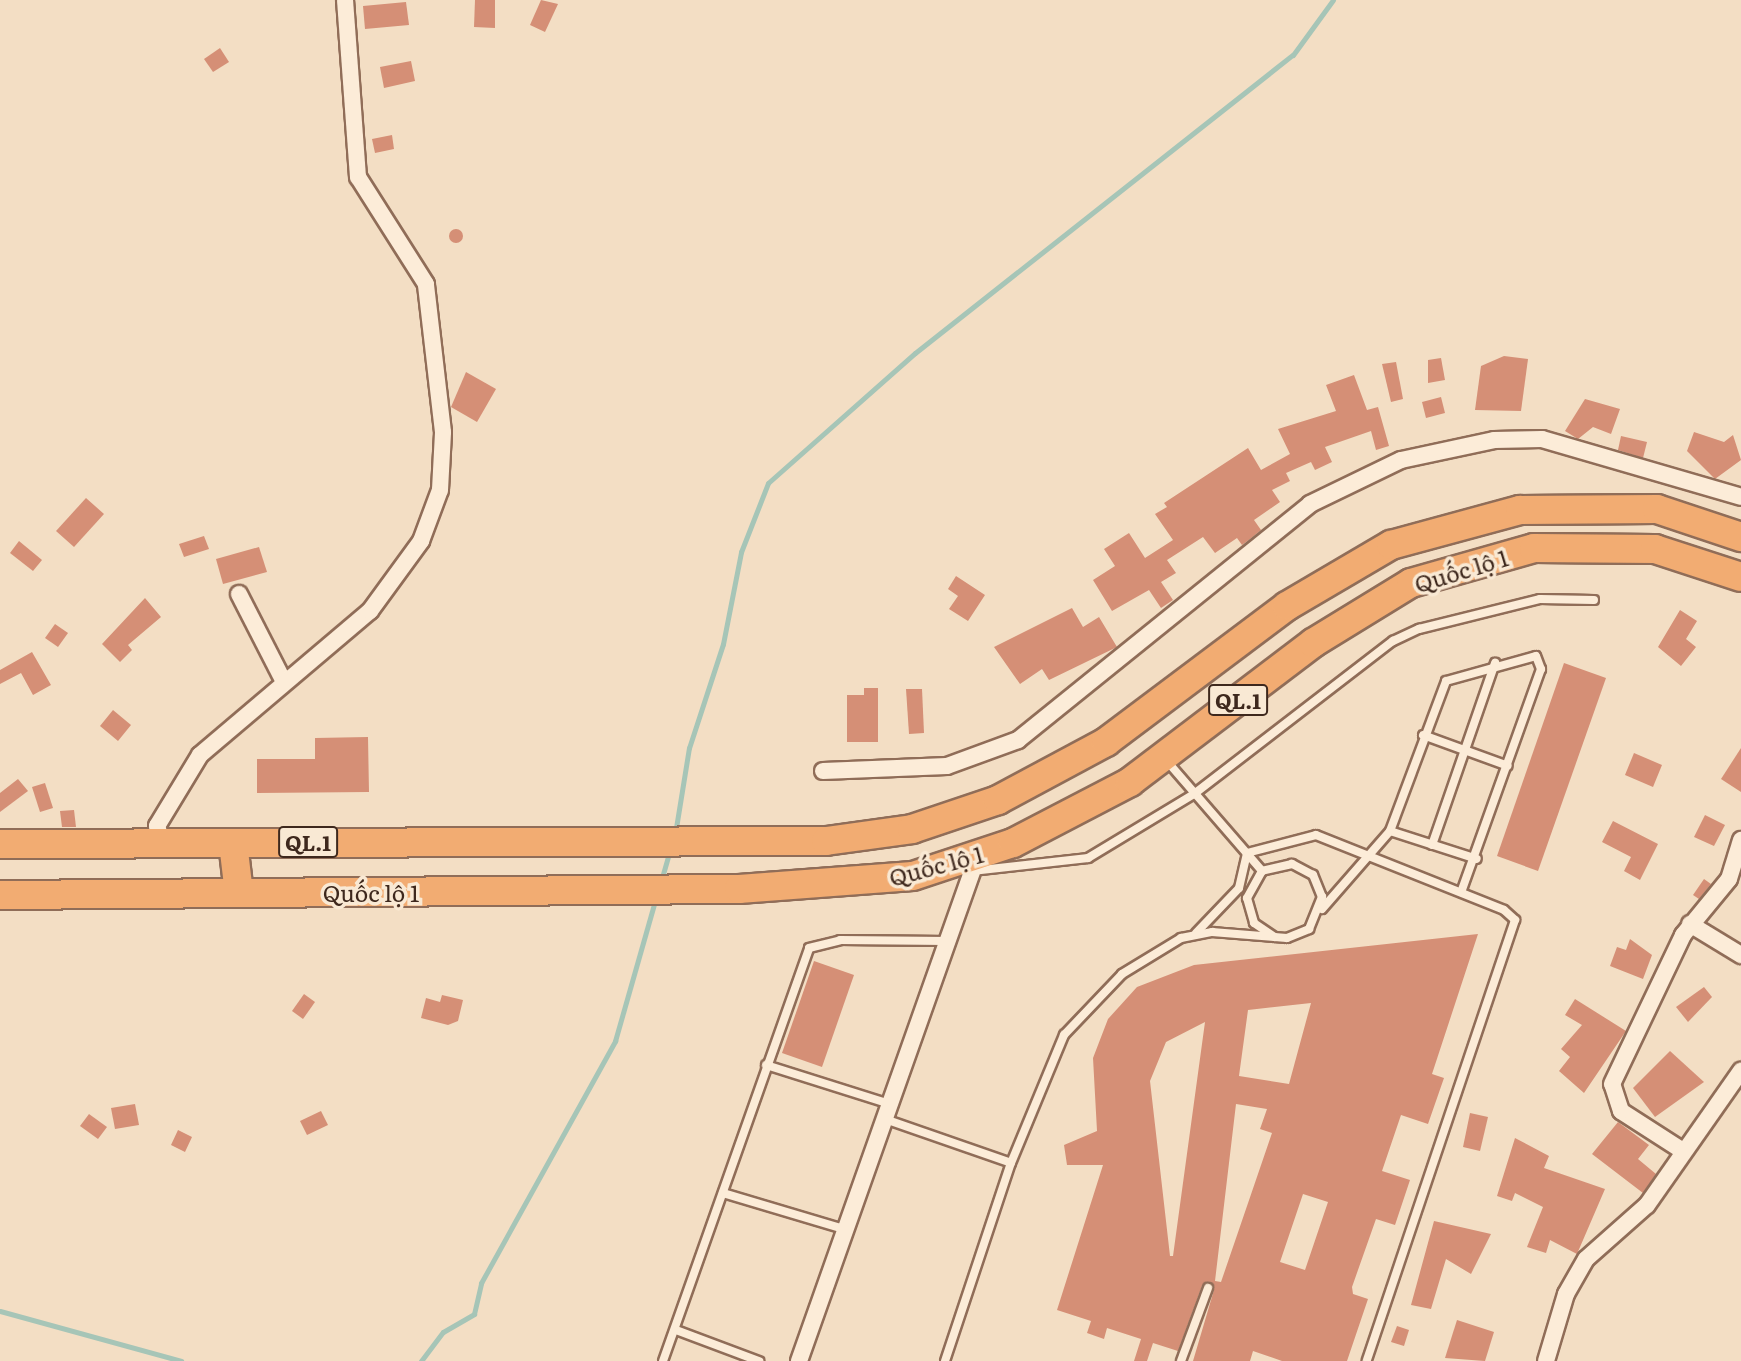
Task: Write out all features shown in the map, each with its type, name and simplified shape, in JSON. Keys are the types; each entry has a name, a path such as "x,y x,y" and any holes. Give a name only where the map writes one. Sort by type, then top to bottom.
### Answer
{"highway":[{"name":"Quốc lộ 1","path":"0,844 826,841 912,829 998,800 1132,722 1287,606 1391,545 1520,510 1657,509 1740,535"},
{"name":"Quốc lộ 1","path":"0,895 738,889 914,876 975,863 1130,782 1313,643 1411,583 1534,548 1655,549 1741,576"},
{"path":"1132,722 1163,757"},
{"path":"233,843 239,893"}],"street":[{"path":"162,843 158,826 182,778 216,736 388,590 431,521 442,472 426,284 413,256 369,201 354,164 345,0"},
{"path":"823,771 947,766 1018,740 1310,505 1401,460 1494,440 1542,439 1741,497"},
{"path":"239,594 283,680"},
{"path":"1683,1152 1621,1111 1612,1084 1690,924 1729,879 1741,840"},
{"path":"799,1361 844,1229 950,941 975,863"},
{"path":"1690,924 1741,956"},
{"path":"1546,1361 1581,1266 1647,1205 1741,1071"}],"lane":[{"path":"975,863 1088,858 1194,794 1393,641 1507,605 1594,600"},
{"path":"1196,933 1275,937 1309,929 1322,909 1373,856 1390,831 1423,735 1446,681 1495,663 1532,655 1541,661 1477,859 1461,892"},
{"path":"1432,845 1495,663"},
{"path":"1423,735 1508,766"},
{"path":"1163,757 1262,871"},
{"path":"1390,831 1477,859"},
{"path":"1247,853 1316,835 1509,912 1514,933 1367,1361"},
{"path":"945,1361 1012,1163 1051,1058 1079,1015 1146,957 1196,933 1239,888 1247,853"},
{"path":"1275,937 1249,911 1251,886 1262,871 1280,863 1303,868 1319,886 1322,909"},
{"path":"663,1361 676,1330 798,969 815,944 950,941"},
{"path":"766,1065 1012,1163"},
{"path":"723,1193 844,1229"},
{"path":"1181,1361 1208,1288"},
{"path":"676,1330 759,1361"}],"building":[{"path":"475,0 495,0 495,28 474,27"},
{"path":"541,0 558,4 545,32 530,25"},
{"path":"406,2 409,25 365,29 363,6"},
{"path":"220,48 229,62 213,72 204,59"},
{"path":"411,61 415,81 384,88 380,67"},
{"path":"392,135 394,149 375,153 372,139"},
{"path":"456,229 461,231 461,241 456,243 451,241 449,236 451,231"},
{"path":"1504,356 1528,359 1521,411 1475,410 1481,366"},
{"path":"1441,358 1445,380 1428,383 1428,360"},
{"path":"1396,362 1403,399 1391,402 1382,364"},
{"path":"466,372 496,389 477,422 451,407"},
{"path":"1354,375 1367,410 1378,407 1389,446 1376,450 1371,431 1325,447 1332,462 1315,470 1311,462 1286,473 1290,481 1272,490 1280,502 1254,520 1261,530 1242,545 1237,538 1215,553 1203,537 1167,560 1176,573 1161,582 1173,600 1161,608 1149,590 1112,611 1093,580 1115,566 1104,549 1129,533 1145,558 1173,540 1155,514 1167,507 1164,503 1248,448 1261,470 1290,454 1278,429 1336,411 1326,385"},
{"path":"1441,397 1445,413 1426,418 1422,402"},
{"path":"1585,399 1620,409 1611,434 1593,427 1578,439 1565,431"},
{"path":"1694,432 1724,442 1733,435 1741,460 1715,479 1687,451"},
{"path":"1621,436 1647,442 1643,458 1618,450"},
{"path":"86,498 104,514 74,547 56,531"},
{"path":"204,536 209,549 184,557 179,544"},
{"path":"19,541 42,560 33,571 10,553"},
{"path":"259,547 267,572 223,584 216,559"},
{"path":"956,576 985,595 968,621 949,609 958,596 948,589"},
{"path":"145,598 161,617 128,645 132,650 120,662 102,644"},
{"path":"1072,608 1083,627 1099,617 1117,647 1049,680 1042,669 1020,684 994,647"},
{"path":"1680,610 1697,621 1686,639 1696,647 1681,666 1658,647"},
{"path":"55,624 68,633 58,647 45,638"},
{"path":"32,652 51,685 33,695 21,673 0,684 0,670"},
{"path":"1564,663 1606,678 1538,871 1497,856"},
{"path":"864,688 878,688 878,742 847,742 847,695 864,695"},
{"path":"906,689 922,689 924,733 909,734"},
{"path":"113,710 131,725 118,741 100,726"},
{"path":"368,737 369,792 257,793 257,759 315,759 315,738"},
{"path":"1741,748 1741,792 1721,779"},
{"path":"1634,753 1662,765 1653,787 1625,775"},
{"path":"18,779 28,791 0,812 0,793"},
{"path":"45,783 53,808 40,812 32,787"},
{"path":"74,810 76,827 62,827 60,811"},
{"path":"1705,815 1725,825 1714,846 1694,837"},
{"path":"1613,821 1658,844 1640,880 1624,871 1631,857 1602,842"},
{"path":"1704,879 1711,884 1699,899 1693,895"},
{"path":"1478,934 1432,1074 1444,1078 1428,1124 1401,1115 1382,1171 1410,1180 1395,1225 1376,1219 1352,1287 1353,1294 1368,1299 1347,1361 1282,1361 1253,1351 1250,1361 1193,1361 1214,1290 1210,1282 1202,1286 1178,1351 1153,1343 1147,1361 1134,1361 1141,1339 1107,1328 1104,1339 1087,1333 1091,1321 1057,1310 1103,1165 1067,1165 1064,1145 1097,1131 1093,1058 1108,1019 1137,987 1194,965","holes":["1311,1003 1289,1084 1239,1076 1248,1010","1205,1022 1173,1256 1170,1256 1150,1081 1166,1042","1236,1104 1267,1109 1260,1129 1272,1133 1221,1282 1215,1281","1303,1194 1328,1202 1305,1270 1280,1262"]},
{"path":"1630,939 1652,955 1643,979 1610,966 1617,947 1626,950"},
{"path":"814,961 854,975 822,1067 782,1053"},
{"path":"1704,987 1712,997 1688,1022 1676,1007"},
{"path":"304,994 315,1002 303,1019 292,1011"},
{"path":"442,995 463,1000 458,1021 448,1025 421,1018 426,998 440,1002"},
{"path":"1575,999 1626,1031 1584,1093 1559,1071 1570,1057 1561,1049 1582,1025 1565,1015"},
{"path":"1670,1051 1704,1082 1655,1117 1633,1088"},
{"path":"135,1104 139,1125 115,1129 111,1108"},
{"path":"321,1111 328,1125 307,1135 300,1121"},
{"path":"1470,1113 1488,1117 1480,1151 1463,1147"},
{"path":"89,1114 107,1127 98,1139 80,1126"},
{"path":"1618,1122 1649,1145 1638,1159 1656,1174 1643,1193 1592,1154"},
{"path":"178,1130 192,1137 185,1152 171,1145"},
{"path":"1515,1138 1549,1156 1544,1168 1605,1189 1577,1254 1550,1240 1546,1253 1527,1247 1543,1207 1515,1193 1512,1201 1497,1196"},
{"path":"1434,1221 1491,1234 1471,1274 1446,1259 1431,1309 1411,1305"},
{"path":"1457,1320 1494,1332 1485,1361 1445,1358"},
{"path":"1397,1326 1409,1330 1404,1346 1391,1342"}],"waterway":[{"path":"675,834 689,748 723,644 741,552 768,483 915,353 1293,55 1333,0"},
{"path":"661,881 670,850"},
{"path":"421,1361 443,1332 474,1314 481,1283 615,1041 656,897"},
{"path":"0,1311 181,1361"}]}
